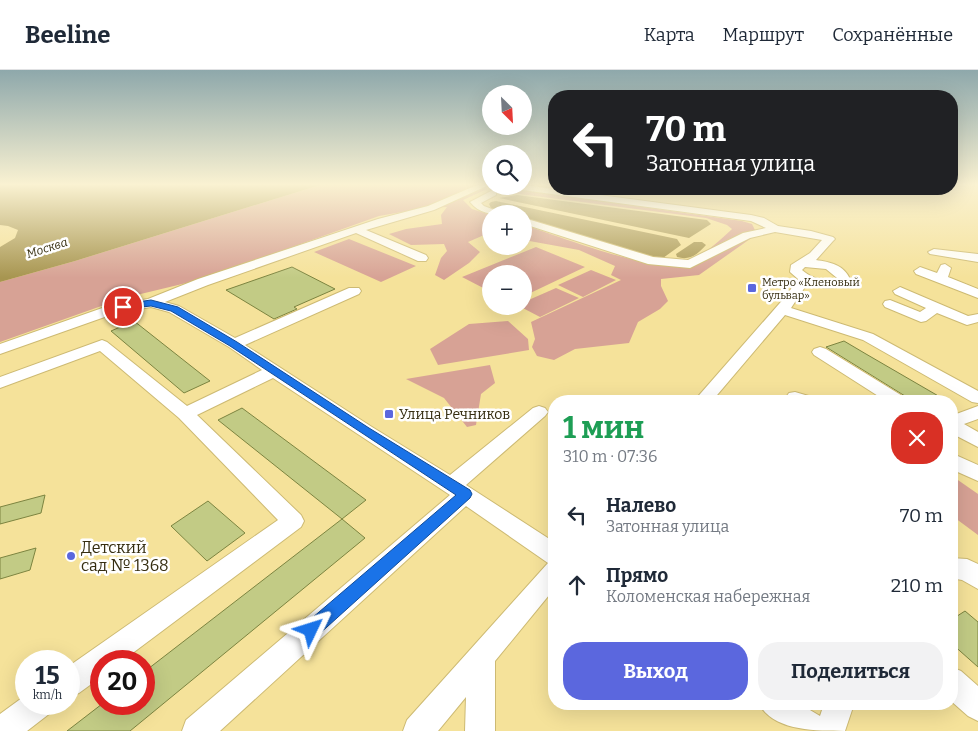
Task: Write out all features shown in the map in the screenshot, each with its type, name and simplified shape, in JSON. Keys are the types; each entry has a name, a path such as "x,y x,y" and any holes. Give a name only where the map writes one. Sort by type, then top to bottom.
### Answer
{"street":[{"path":"0,349 113,309 151,303 202,282 405,216"},
{"path":"735,216 760,220 774,229"},
{"path":"532,224 652,261 672,264 690,264 747,235 774,229 811,234 830,239 814,256 795,268 796,272 805,278 824,283 838,283 844,279 841,273 817,260 814,256"},
{"path":"357,230 422,258"},
{"path":"934,252 978,258"},
{"path":"799,265 816,264 830,267"},
{"path":"920,271 943,273 978,294"},
{"path":"708,395 797,291 805,278"},
{"path":"797,291 824,283"},
{"path":"234,344 354,290"},
{"path":"900,291 967,322 978,318"},
{"path":"151,303 174,309 234,344 548,551"},
{"path":"890,304 921,318 935,307"},
{"path":"781,310 868,337 978,398"},
{"path":"3,378 102,345 185,414 292,521 80,674"},
{"path":"820,352 888,395"},
{"path":"185,414 274,371"},
{"path":"197,731 458,490 538,412"},
{"path":"958,421 978,412"},
{"path":"958,428 978,440"},
{"path":"958,464 978,474"},
{"path":"958,570 968,570 978,578"},
{"path":"418,731 548,578"},
{"path":"480,731 481,658"},
{"path":"958,687 978,706"},
{"path":"783,710 815,731"},
{"path":"830,731 837,710"},
{"path":"2,731 24,715"}],"shaded area":[{"path":"221,216 380,216 203,279 124,298 0,342 0,282"},
{"path":"441,216 482,216 482,236 468,242 480,252 469,263 444,280 435,275 441,258 447,251 444,244 411,245 389,234 406,229 442,224"},
{"path":"689,216 705,216 742,221 752,224 757,234 699,275 661,279 661,286 668,301 660,309 638,322 629,343 575,349 554,360 537,356 532,347 535,339 531,322 621,280 611,275 615,266 579,250 532,241 532,228 608,253 632,259 674,265 690,262 712,247 732,229 727,225 706,218"},
{"path":"349,239 416,266 381,282 314,252"},
{"path":"536,247 585,267 532,292 532,265 492,265 516,255 532,255 532,249"},
{"path":"482,269 482,287 462,277"},
{"path":"591,270 616,280 583,297 558,285"},
{"path":"556,288 579,298 540,317 532,313 532,298"},
{"path":"508,321 528,339 529,350 438,365 430,349 469,324"},
{"path":"490,365 495,383 481,394 476,425 467,427 444,398 406,379"},
{"path":"958,480 978,494 978,535 958,520"}],"water":[{"name":"Москва","path":"0,216 221,216 0,282 0,247 15,238 18,230 0,225"},
{"path":"532,216 567,216 677,239 681,245 663,258 656,260 532,221"},
{"path":"584,216 675,216 707,220 711,224 689,238"},
{"path":"694,242 702,242 706,245 693,256 686,258 677,257 676,254"}],"building":[{"path":"292,267 335,289 294,307 297,309 274,319 226,290"},
{"path":"134,321 210,381 184,393 111,331"},
{"path":"844,341 937,395 903,395 826,347"},
{"path":"242,408 366,500 342,519 218,420"},
{"path":"45,495 41,513 0,524 0,507"},
{"path":"208,501 245,533 207,561 171,526"},
{"path":"342,519 365,538 155,710 155,664"},
{"path":"36,548 30,570 0,579 0,558"},
{"path":"965,611 978,622 978,667 958,649 958,616"},
{"path":"90,713 90,715 149,715 130,731 67,731"}],"place":[{"name":"Метро «Кленовый бульвар»","path":"752,288"},
{"name":"Улица Речников","path":"389,414"},
{"name":"Детский сад № 1368","path":"71,556"}],"route":[{"path":"123,307 151,303 174,309 234,344 365,431 465,494 311,630"}]}
